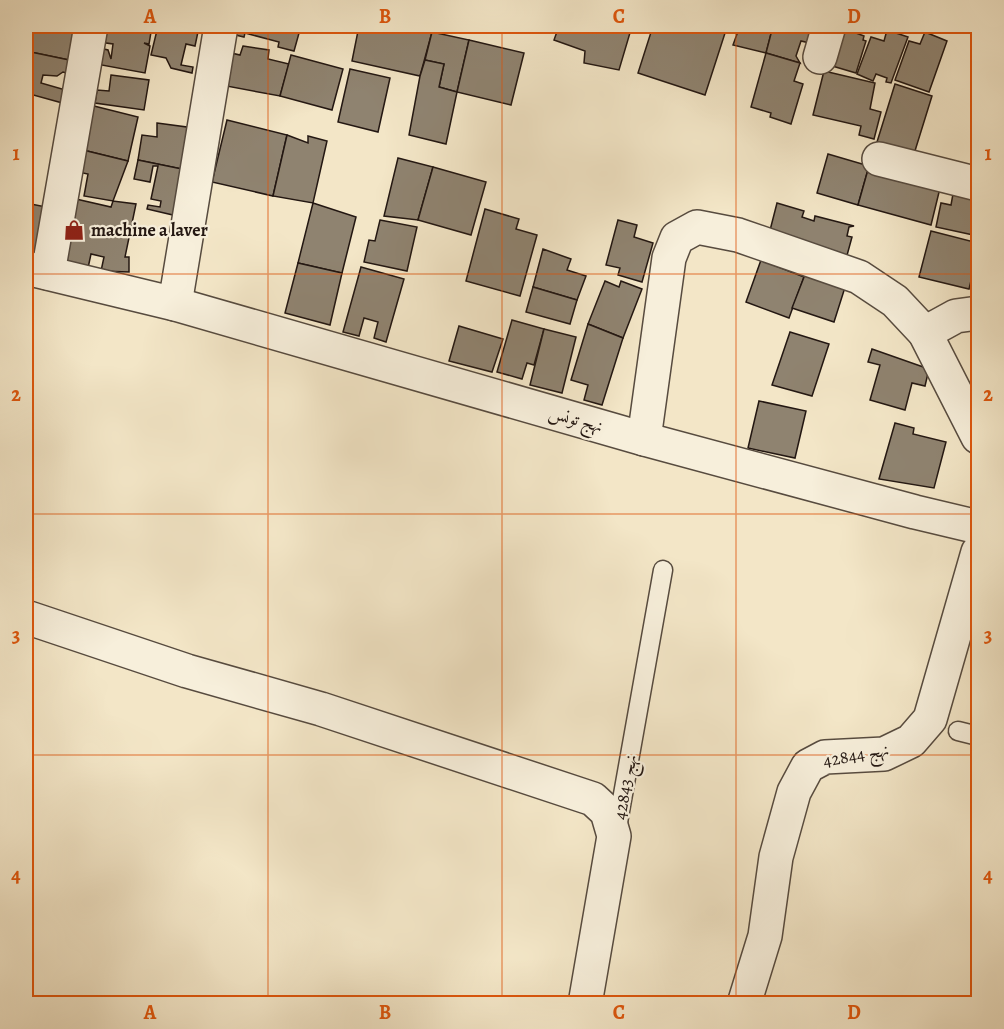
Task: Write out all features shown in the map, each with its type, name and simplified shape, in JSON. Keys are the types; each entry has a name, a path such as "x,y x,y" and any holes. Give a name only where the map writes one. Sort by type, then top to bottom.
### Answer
{"street":[{"path":"37,271 91,26"},
{"path":"175,304 221,26"},
{"path":"820,57 829,26"},
{"path":"879,159 978,184"},
{"path":"644,439 669,258 677,238 697,227 738,235 859,277 895,301 925,333 978,437"},
{"name":"نهج تونس","path":"37,271 175,304 644,439 978,527"},
{"path":"925,333 956,316 978,313"},
{"name":"نهج 42844","path":"744,1004 765,936 776,856 794,792 808,766 817,761 825,757 884,754 911,741 930,719 978,552"},
{"path":"26,617 187,671 321,709 593,799 607,812 614,836 585,1004"}],"lane":[{"name":"نهج 42843","path":"585,1004 663,570"},
{"path":"958,731 978,736"}],"building":[{"path":"26,26 81,26 74,61 26,51"},
{"path":"102,26 152,26 149,44 144,43 150,46 145,73 96,64 99,48 108,50 111,59 113,44 99,42"},
{"path":"158,26 199,27 195,46 186,44 181,65 193,67 192,73 171,68 166,58 151,55"},
{"path":"229,26 301,26 294,51 278,47 279,42 245,33 244,37 227,33"},
{"path":"359,26 405,26 432,32 420,76 352,61"},
{"path":"559,26 632,26 619,70 584,63 585,51 554,40"},
{"path":"653,26 714,26 726,30 705,95 638,73"},
{"path":"727,26 773,26 766,53 733,45 737,34 726,30"},
{"path":"773,26 819,26 814,44 801,41 796,56 800,63 766,53"},
{"path":"834,26 858,26 856,33 864,36 863,40 866,41 856,73 822,63"},
{"path":"887,30 908,37 891,83 886,82 887,78 876,74 873,81 857,74 871,37 884,41"},
{"path":"432,32 469,40 457,92 439,87 444,64 425,60"},
{"path":"925,32 947,41 929,92 895,80 909,41 920,44"},
{"path":"469,40 524,53 511,105 457,92"},
{"path":"243,46 269,50 268,59 289,64 280,96 221,85 227,52 240,55"},
{"path":"26,51 74,61 70,74 63,72 57,76 43,75 41,83 69,91 66,104 26,93"},
{"path":"766,53 800,63 794,81 803,84 791,124 770,117 771,113 751,107"},
{"path":"291,55 343,69 332,110 280,96"},
{"path":"425,60 444,64 439,87 457,92 446,144 409,135"},
{"path":"350,69 390,78 378,132 338,122"},
{"path":"824,71 875,83 870,109 881,112 874,139 859,135 861,126 813,115"},
{"path":"111,75 149,80 144,110 95,103 97,90 109,91"},
{"path":"895,84 932,96 914,154 877,142"},
{"path":"94,106 138,117 128,161 83,150"},
{"path":"227,120 287,135 273,196 212,182"},
{"path":"157,123 194,128 182,169 138,160 142,135 157,137"},
{"path":"287,135 308,143 308,136 327,141 313,203 273,196"},
{"path":"83,150 128,161 113,201 84,196 88,174 78,172"},
{"path":"828,154 869,166 858,205 817,193"},
{"path":"398,158 433,167 418,220 384,216"},
{"path":"138,160 182,169 173,215 147,209 148,205 160,207 161,201 151,199 158,166 153,166 150,182 134,179"},
{"path":"869,166 941,184 931,225 858,205"},
{"path":"433,167 486,182 471,235 418,220"},
{"path":"978,190 978,236 936,227 941,203 951,205 953,194"},
{"path":"76,199 111,207 113,201 136,204 125,257 129,257 129,272 101,271 104,257 91,254 88,268 62,261"},
{"path":"26,203 51,208 41,257 26,254"},
{"path":"313,203 356,217 342,273 298,263"},
{"path":"777,203 804,211 802,217 814,221 815,216 854,226 849,227 847,236 852,237 846,259 766,246"},
{"path":"485,209 519,219 516,229 537,235 520,296 466,281"},
{"path":"380,220 417,227 407,271 364,262 369,240 375,241"},
{"path":"618,220 637,225 634,237 653,243 642,282 618,275 620,268 606,265"},
{"path":"931,231 978,243 969,289 919,277"},
{"path":"543,249 571,259 567,270 586,276 577,300 533,287"},
{"path":"978,252 978,290 970,288"},
{"path":"761,260 804,277 789,318 746,302"},
{"path":"298,263 342,273 330,325 285,313"},
{"path":"361,267 404,279 386,342 374,338 378,322 364,318 359,336 343,332"},
{"path":"805,268 847,281 834,322 792,308 804,277"},
{"path":"605,281 619,287 621,281 642,289 623,338 588,324"},
{"path":"533,287 577,300 570,324 526,312"},
{"path":"512,320 544,329 534,365 527,363 522,379 497,372"},
{"path":"588,324 623,338 602,405 584,400 588,385 571,380"},
{"path":"459,326 503,339 492,372 449,361"},
{"path":"544,329 576,337 562,393 530,385"},
{"path":"790,332 829,344 812,396 772,385"},
{"path":"872,349 929,369 925,386 912,383 905,410 870,400 880,365 868,362"},
{"path":"759,401 806,411 795,458 748,448"},
{"path":"895,423 914,428 913,434 946,442 934,488 879,479"}],"place":[{"name":"machine a laver","path":"74,230"}]}
